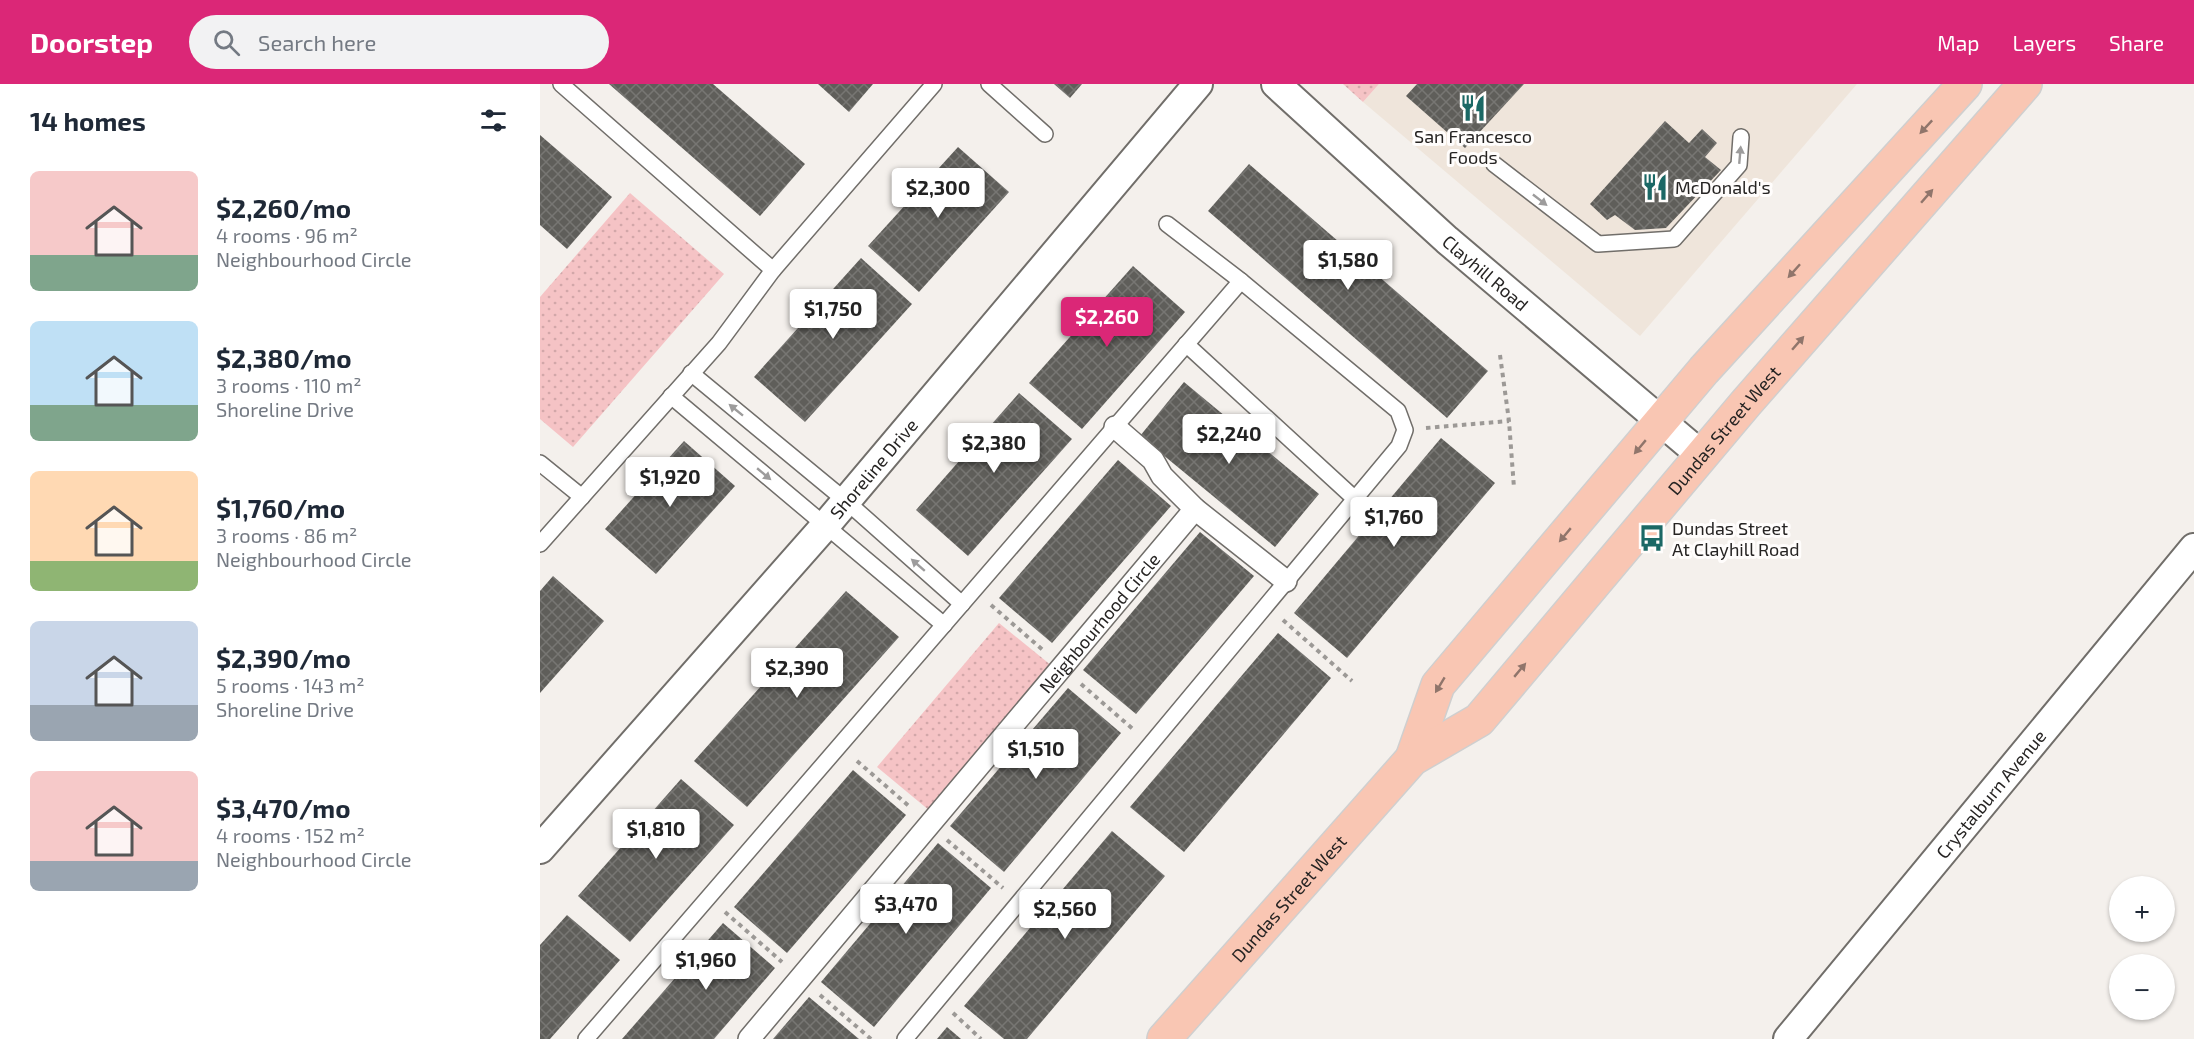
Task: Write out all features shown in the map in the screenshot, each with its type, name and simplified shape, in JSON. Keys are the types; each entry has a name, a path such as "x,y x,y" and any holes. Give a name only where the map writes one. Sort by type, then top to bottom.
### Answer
{"main road":[{"name":"Dundas Street West","path":"1412,759 1438,685 1719,353 1965,84"},
{"name":"Dundas Street West","path":"1164,1039 1412,759 1479,720 1701,455 2025,84"}],"street":[{"name":"Shoreline Drive","path":"540,849 825,526 1198,84"},
{"name":"Clayhill Road","path":"1276,84 1447,240 1701,455"},
{"path":"1115,427 1154,460 1162,476 1195,509 1287,581"},
{"name":"Neighbourhood Circle","path":"749,1039 1195,509"},
{"name":"Crystalburn Avenue","path":"1788,1039 2194,548"}],"lane":[{"path":"561,84 773,270"},
{"path":"540,544 718,343 773,270 934,84"},
{"path":"989,84 1045,134"},
{"path":"1494,164 1598,244 1674,239 1739,165 1741,137"},
{"path":"905,1039 1399,446 1405,430 1398,411 1241,281 1167,224"},
{"path":"586,1039 1241,281"},
{"path":"1186,344 1355,499"},
{"path":"691,373 846,501 962,604"},
{"path":"671,396 944,625"},
{"path":"540,463 582,497"}],"path":[{"path":"1500,355 1509,421 1514,488"},
{"path":"1405,430 1509,421"},
{"path":"974,590 1150,745"},
{"path":"1266,606 1352,681"},
{"path":"938,999 981,1039"}],"shaded area":[{"path":"1343,84 1379,84 1363,102"},
{"path":"1379,84 1857,84 1640,336 1363,102"},
{"path":"630,193 724,274 573,447 540,419 540,297"},
{"path":"999,623 1052,666 930,811 877,767"}],"building":[{"path":"609,84 713,84 805,164 760,216"},
{"path":"818,84 873,84 849,112"},
{"path":"1054,84 1082,84 1070,98"},
{"path":"1417,84 1524,84 1465,148 1406,96"},
{"name":"McDonald's","path":"1665,121 1689,143 1702,129 1717,143 1705,157 1721,170 1666,228 1635,230 1615,215 1607,220 1590,204"},
{"path":"540,135 612,197 567,249 540,225"},
{"path":"958,147 1009,192 919,292 868,246"},
{"path":"1249,164 1488,371 1447,418 1208,211"},
{"path":"861,258 912,304 805,422 754,377"},
{"path":"1133,266 1185,312 1082,429 1029,383"},
{"path":"1184,382 1319,494 1275,547 1140,436"},
{"path":"1019,393 1072,439 968,556 916,510"},
{"path":"1441,438 1495,483 1347,658 1294,613"},
{"path":"684,441 735,486 656,574 605,529"},
{"path":"1118,460 1171,506 1052,643 999,598"},
{"path":"1200,532 1254,576 1136,714 1083,670"},
{"path":"553,576 604,621 540,693 540,591"},
{"path":"846,591 899,637 747,807 694,761"},
{"path":"1278,633 1331,678 1184,852 1130,807"},
{"path":"1068,688 1121,733 1004,872 950,826"},
{"path":"853,770 906,815 787,953 734,907"},
{"path":"681,779 734,825 630,942 578,896"},
{"path":"1112,831 1165,876 1027,1039 1004,1039 964,1006"},
{"path":"938,843 991,888 874,1027 821,982"},
{"path":"567,915 620,960 550,1039 540,1039 540,945"},
{"path":"723,923 775,968 714,1039 622,1039"},
{"path":"809,997 859,1039 773,1039"},
{"path":"947,1027 961,1039 937,1039"}],"place":[{"name":"San Francesco Foods","path":"1473,108"},
{"name":"McDonald's","path":"1655,187"},
{"name":"Dundas Street At Clayhill Road","path":"1652,538"}]}
